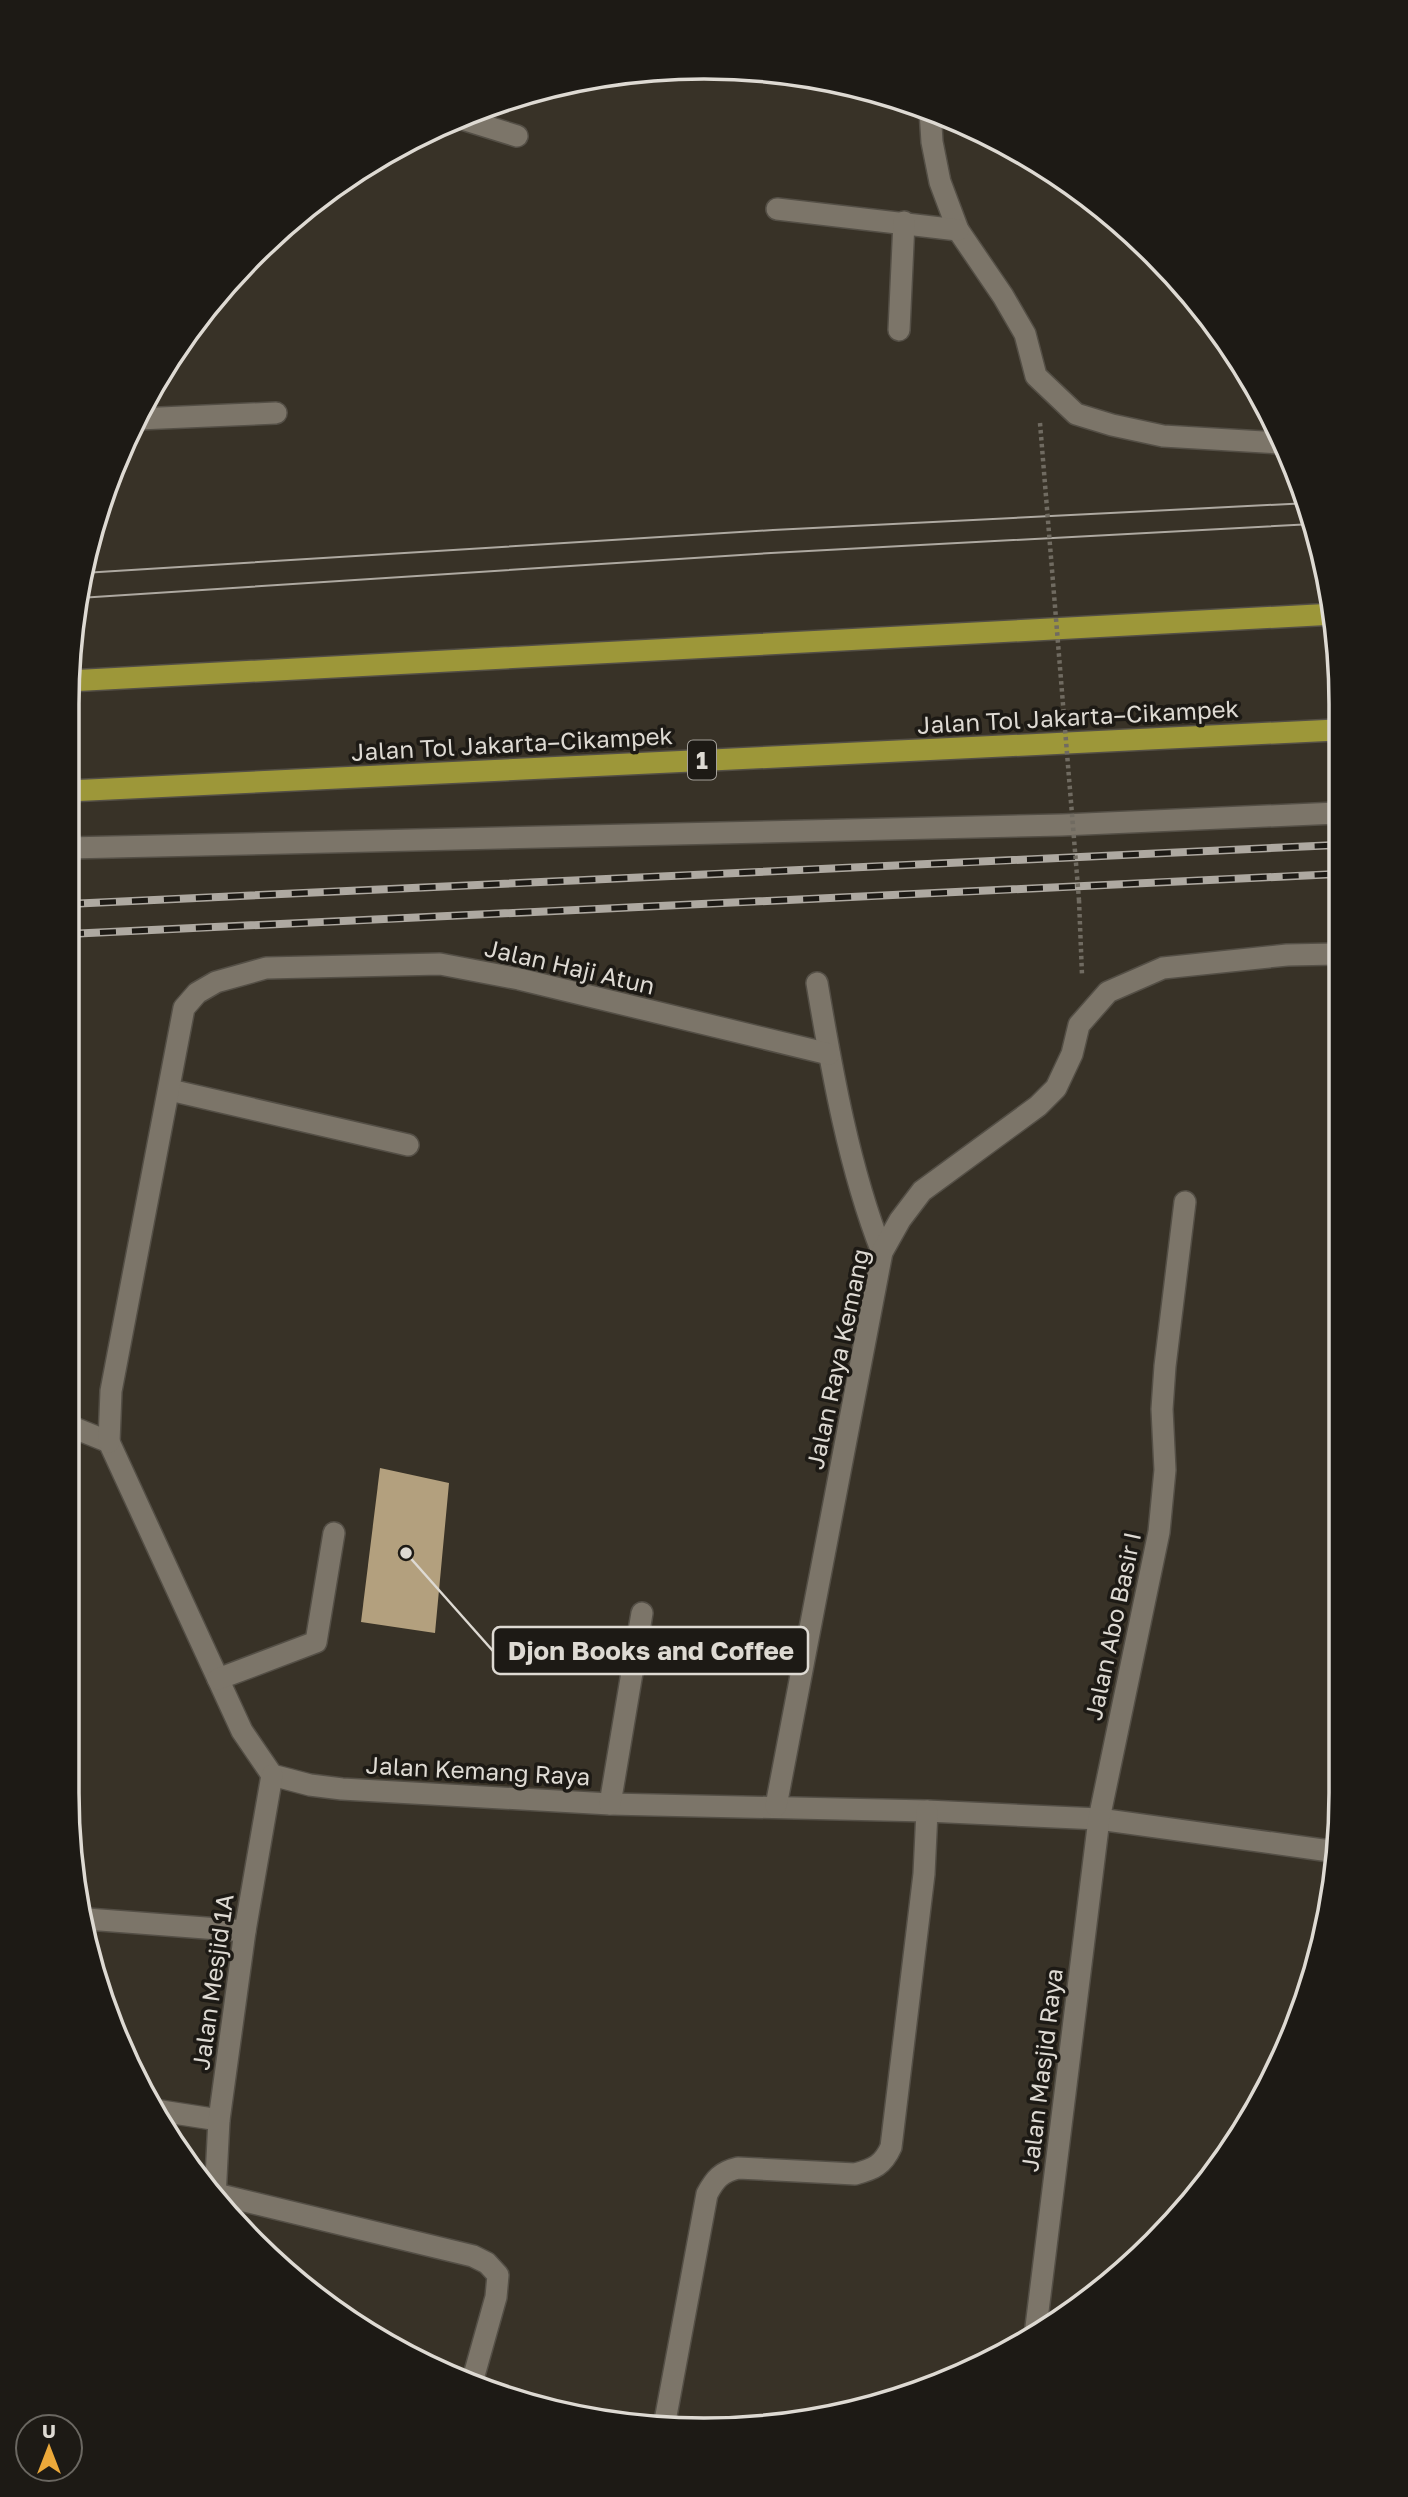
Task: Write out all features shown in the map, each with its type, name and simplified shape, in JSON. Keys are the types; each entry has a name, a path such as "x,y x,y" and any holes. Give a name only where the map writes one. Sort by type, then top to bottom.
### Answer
{"highway":[{"path":"80,680 1323,615"},
{"name":"Jalan Tol Jakarta–Cikampek","path":"79,790 1329,730"}],"street":[{"path":"931,121 940,182 958,230 1025,334 1036,376 1076,415 1163,436 1272,443"},
{"path":"474,123 517,136"},
{"path":"777,209 958,230"},
{"path":"898,330 904,222"},
{"path":"148,419 276,412"},
{"path":"79,848 1062,825 1329,813"},
{"name":"Jalan Raya Kemang","path":"776,1806 882,1252 900,1220 922,1191 1038,1106 1056,1088 1072,1054 1079,1025 1108,992 1163,968 1287,955 1329,954"},
{"name":"Jalan Haji Atun","path":"109,1442 111,1391 184,1008 197,993 216,982 266,968 440,964 519,979 829,1054"},
{"path":"817,982 829,1054 866,1210 882,1252"},
{"path":"170,1090 408,1145"},
{"name":"Jalan Abo Basir I","path":"1098,1819 1159,1532 1165,1470 1163,1391 1185,1202"},
{"path":"79,1430 109,1442 242,1731 272,1775"},
{"path":"218,1679 316,1642 334,1533"},
{"path":"610,1804 642,1613"},
{"name":"Jalan Kemang Raya","path":"272,1775 310,1785 342,1789 610,1804 776,1806 1098,1819"},
{"name":"Jalan Mesjid 1A","path":"216,2183 219,2120 245,1931 272,1775"},
{"path":"666,2417 707,2194 714,2181 724,2172 738,2168 855,2174 873,2169 884,2161 891,2147 924,1874 927,1811"},
{"path":"1098,1819 1326,1851"},
{"name":"Jalan Masjid Raya","path":"1037,2322 1098,1819"},
{"path":"92,1919 245,1931"},
{"path":"167,2112 219,2120"},
{"path":"229,2199 472,2256 487,2263 498,2274 496,2297 473,2374"}],"path":[{"path":"1040,423 1079,900 1082,986 1079,1025"}],"building":[{"path":"380,1468 449,1483 435,1633 361,1622"}],"tram line":[{"path":"93,572 773,530 1296,504"},
{"path":"88,597 771,553 1303,525"}],"railway":[{"path":"79,903 1329,845"},
{"path":"79,933 1329,874"}],"place":[{"name":"Djon Books and Coffee","path":"406,1553"}]}
